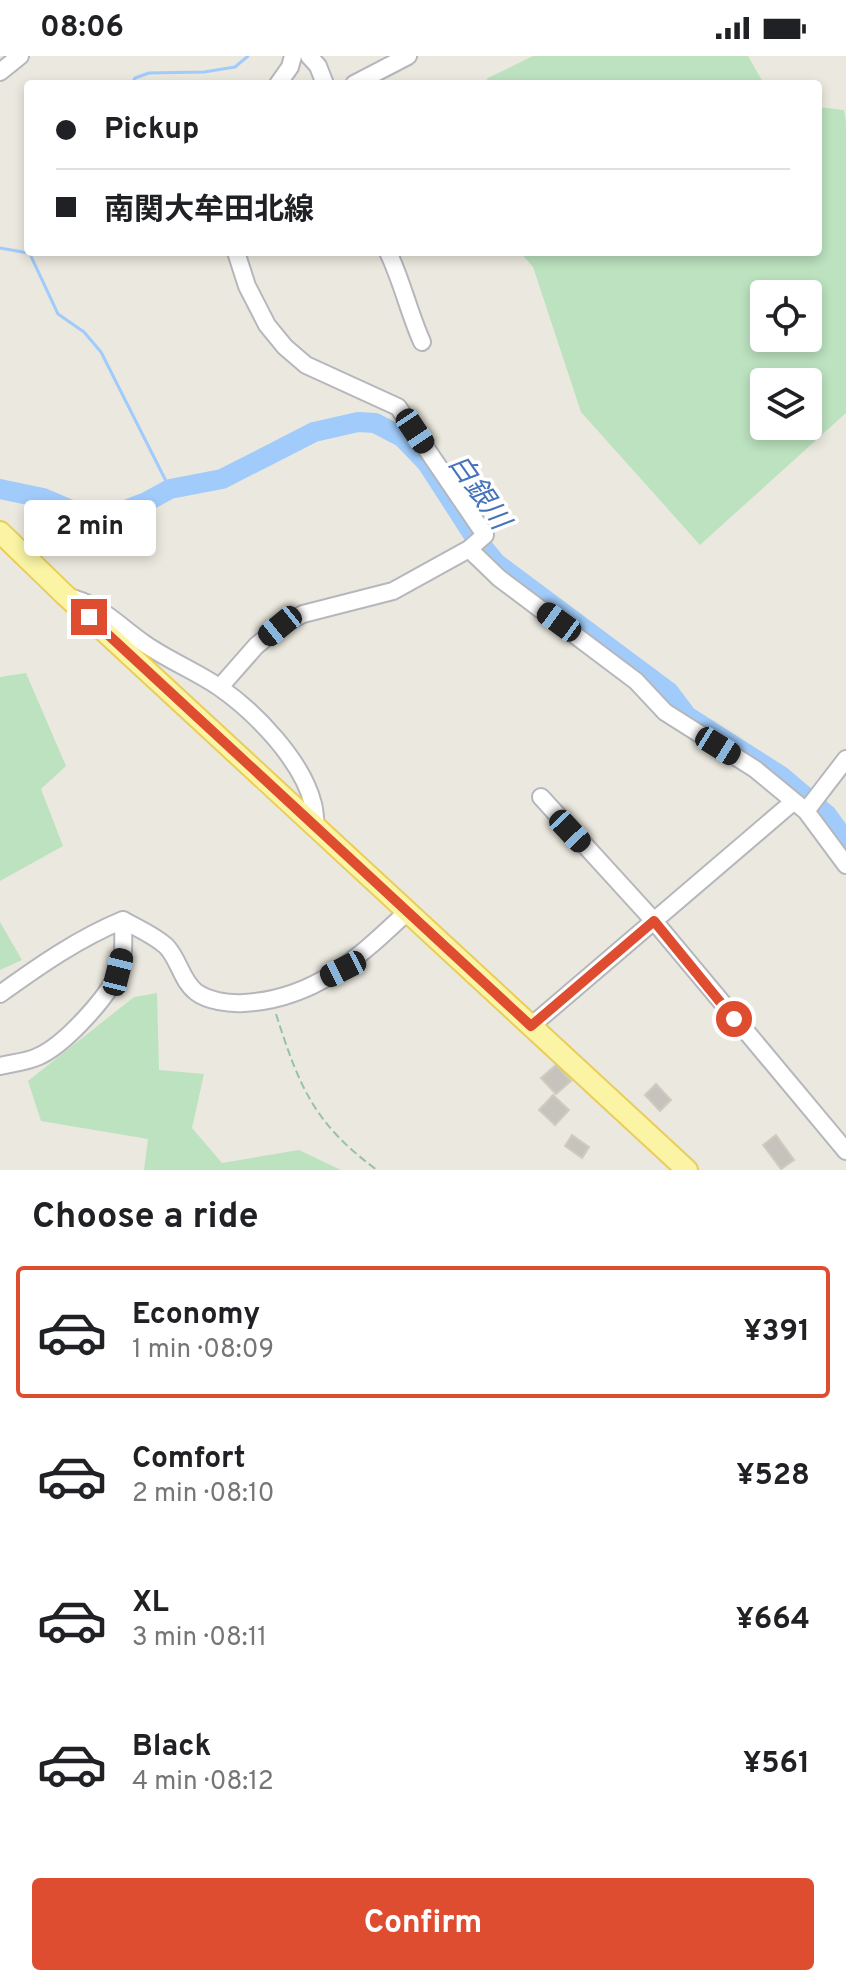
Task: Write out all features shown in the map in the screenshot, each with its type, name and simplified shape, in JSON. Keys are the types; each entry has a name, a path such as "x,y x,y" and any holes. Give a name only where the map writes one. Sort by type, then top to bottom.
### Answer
{"main road":[{"path":"4,539 687,1170"}],"street":[{"path":"0,72 20,56"},
{"path":"281,80 293,56"},
{"path":"309,56 318,66 323,80"},
{"path":"362,80 408,56"},
{"path":"237,256 247,286 267,325 285,347 306,365 398,407 499,578 636,681 665,712 755,769 799,807 846,865"},
{"path":"390,256 422,342"},
{"path":"220,687 256,646 280,626 303,614 393,591 476,543"},
{"path":"66,596 99,608 147,645 220,687 265,726 281,744 313,803 316,828"},
{"path":"531,1026 654,921 799,807 821,794 827,781 846,759"},
{"path":"541,797 654,921 846,1151"},
{"path":"123,920 167,947 188,984 199,995 237,1003 272,1001 293,995 343,969 407,912"},
{"path":"0,994 58,955 123,920"},
{"path":"0,1066 35,1058 52,1049 101,999 118,972 123,952 123,920"}],"path":[{"path":"272,1001 288,1053 304,1091 322,1122 377,1170"}],"green space":[{"path":"533,56 748,56 762,80 486,80"},
{"path":"822,107 844,110 846,413 822,435 822,368 750,368 750,440 816,440 700,545 581,412 533,267 523,256 822,256"},
{"path":"26,673 66,766 41,789 63,846 0,881 0,677"},
{"path":"0,922 22,960 0,970"},
{"path":"157,993 159,1070 204,1074 192,1128 222,1163 299,1150 341,1170 144,1170 148,1139 41,1121 28,1081 134,997"}],"building":[{"path":"556,1065 571,1081 556,1094 541,1078"},
{"path":"656,1084 671,1100 660,1111 645,1095"},
{"path":"553,1095 569,1110 555,1125 539,1110"},
{"path":"572,1135 589,1147 582,1158 565,1146"},
{"path":"776,1135 794,1160 781,1169 763,1145"}],"waterway":[{"path":"134,80 149,73 204,72 235,67 248,56"},
{"path":"0,248 24,252"},
{"path":"31,256 58,314 84,332 101,352 170,489"},
{"name":"白銀川","path":"0,489 43,498 90,518 112,515 170,489 222,479 314,432 358,422 375,423 402,437 427,463 474,536 496,563 669,692 687,716 781,776 827,815 846,841"}],"route":[{"path":"89,617 531,1026 654,921 734,1019"}]}
